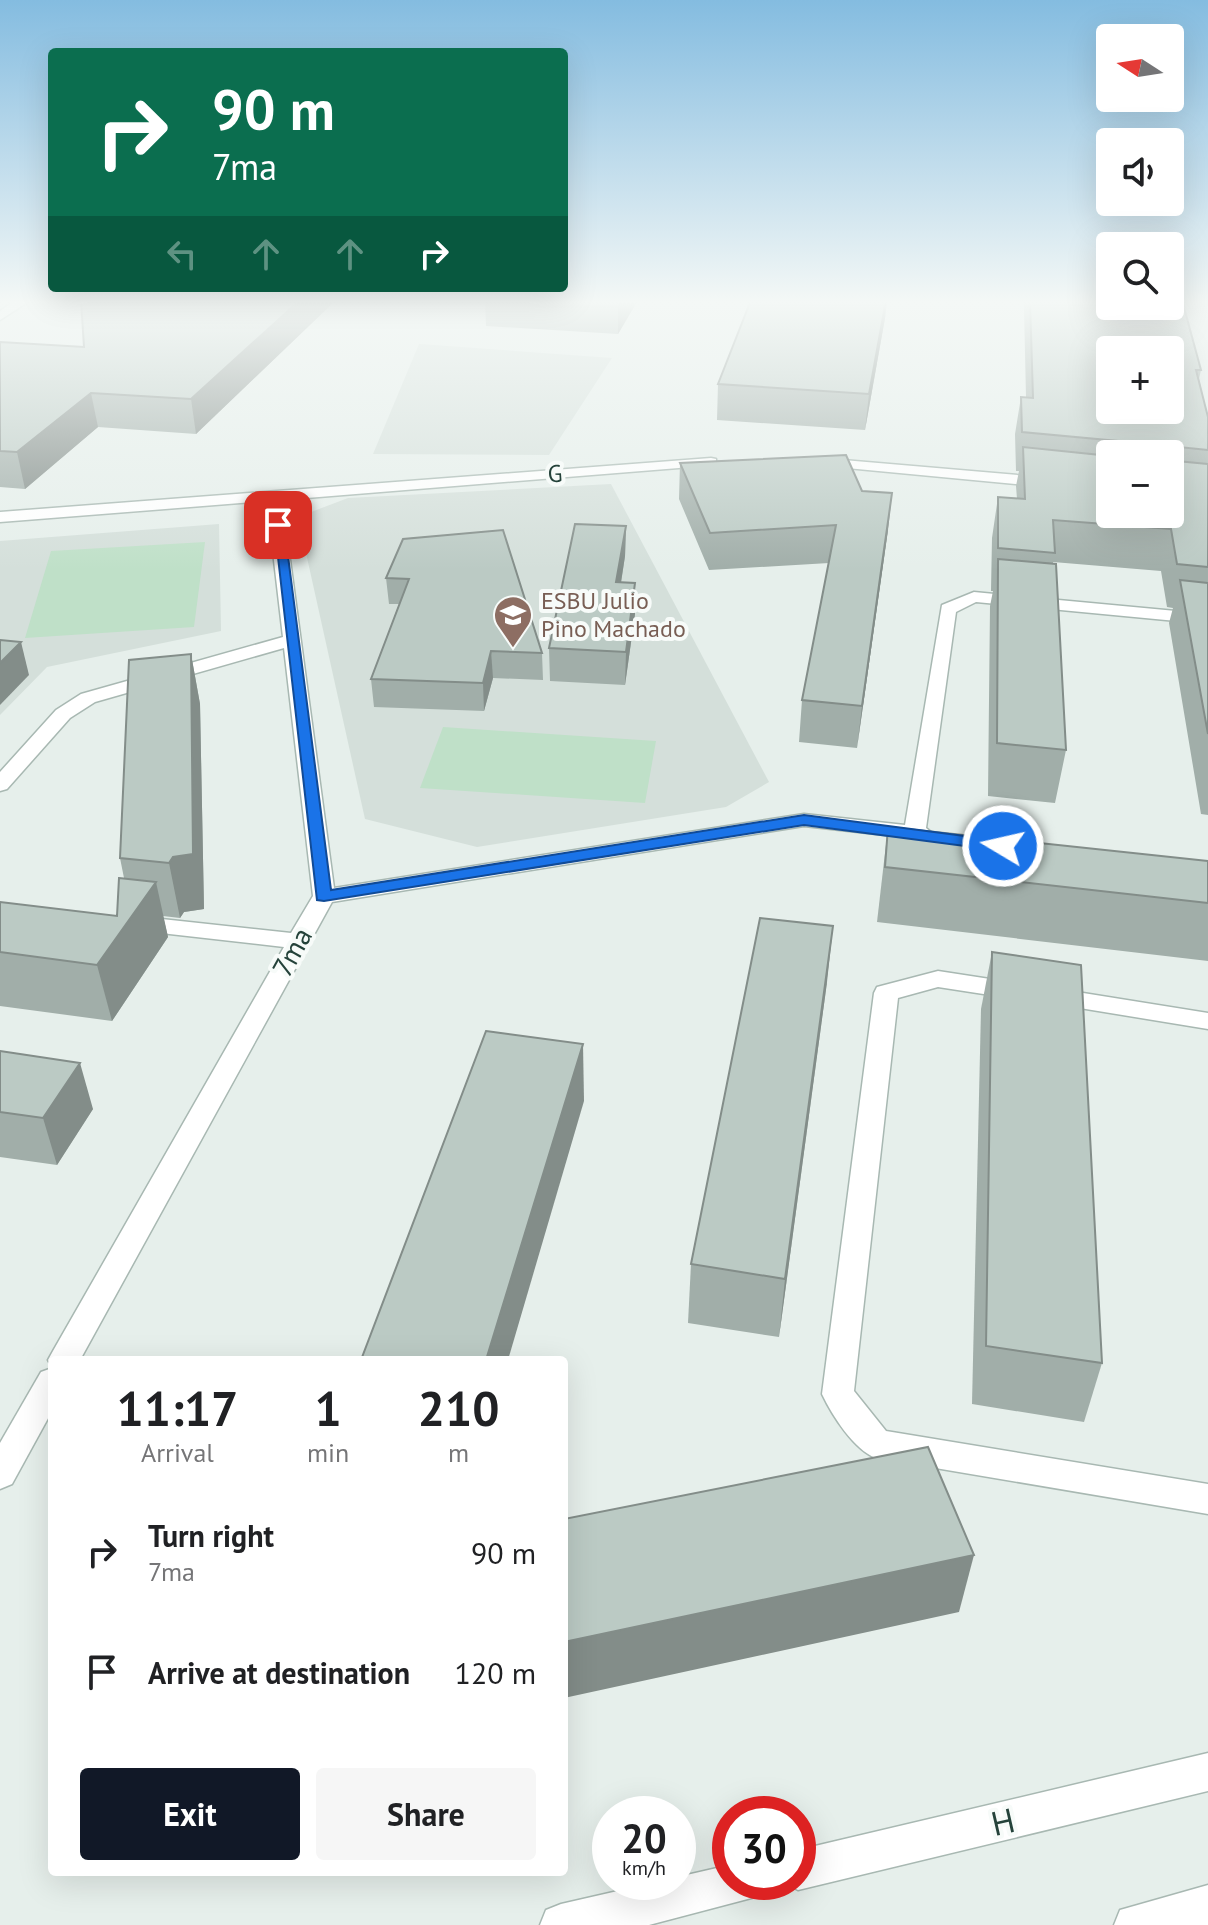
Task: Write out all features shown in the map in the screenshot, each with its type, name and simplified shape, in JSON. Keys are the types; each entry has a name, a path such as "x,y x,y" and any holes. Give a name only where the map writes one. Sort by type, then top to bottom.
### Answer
{"street":[{"name":"G","path":"0,517 722,461"},
{"path":"797,461 866,464 1096,487"},
{"name":"7ma","path":"66,1356 324,896 274,496"},
{"path":"915,832 948,609 974,597 1208,619"},
{"path":"0,785 63,714 88,698 292,640"},
{"path":"324,896 804,820 946,837"},
{"path":"110,921 298,941"},
{"path":"1208,1021 938,979 886,993 838,1394 876,1444 1208,1499"},
{"path":"0,1474 48,1388"},
{"name":"H","path":"816,1866 1208,1772"},
{"path":"561,1925 712,1890"},
{"path":"1135,1925 1208,1906"}],"shaded area":[{"path":"400,390 591,390 549,455 373,454"},
{"name":"ESBU Julio Pino Machado","path":"611,484 769,782 726,807 477,847 365,819 298,517 348,498"},
{"path":"219,524 221,631 47,667 0,715 0,541"}],"green space":[{"path":"205,542 194,627 25,638 51,551"},
{"path":"443,727 656,741 645,803 420,788"}],"building":[{"path":"0,390 201,390 191,399 91,393 17,452 0,451"},
{"path":"806,390 870,390 869,394"},
{"path":"1033,390 1096,390 1096,424 1184,424 1184,390 1201,390 1208,417 1208,450 1184,448 1184,440 1107,440 1022,432 1021,397 1033,398"},
{"path":"1023,447 1096,455 1096,523 1053,520 1055,553 998,548 998,497 1025,499"},
{"path":"846,455 862,491 892,493 862,706 802,700 836,525 710,533 680,463"},
{"path":"1184,462 1208,464 1208,567 1177,564 1171,529 1158,528 1184,528"},
{"path":"575,524 626,526 616,582 635,583 626,652 549,648"},
{"path":"503,530 542,653 491,651 483,683 371,679 409,579 386,578 403,539"},
{"path":"998,559 1056,564 1066,750 997,743"},
{"path":"1180,580 1208,583 1208,734"},
{"path":"0,640 21,642 0,663"},
{"path":"191,654 193,854 173,857 169,863 120,858 129,660"},
{"path":"888,827 1208,861 1208,903 885,867"},
{"path":"119,878 156,882 97,965 0,952 0,902 117,916"},
{"path":"760,918 833,926 785,1279 691,1264"},
{"path":"992,952 1081,965 1102,1363 986,1346"},
{"path":"486,1031 583,1044 487,1356 363,1356"},
{"path":"0,1051 80,1063 43,1118 0,1112"},
{"path":"928,1447 974,1555 568,1641 568,1518"}],"place":[{"name":"ESBU Julio Pino Machado","path":"513,649"}],"route":[{"path":"278,525 324,896 804,820 915,832 1003,846"}]}
